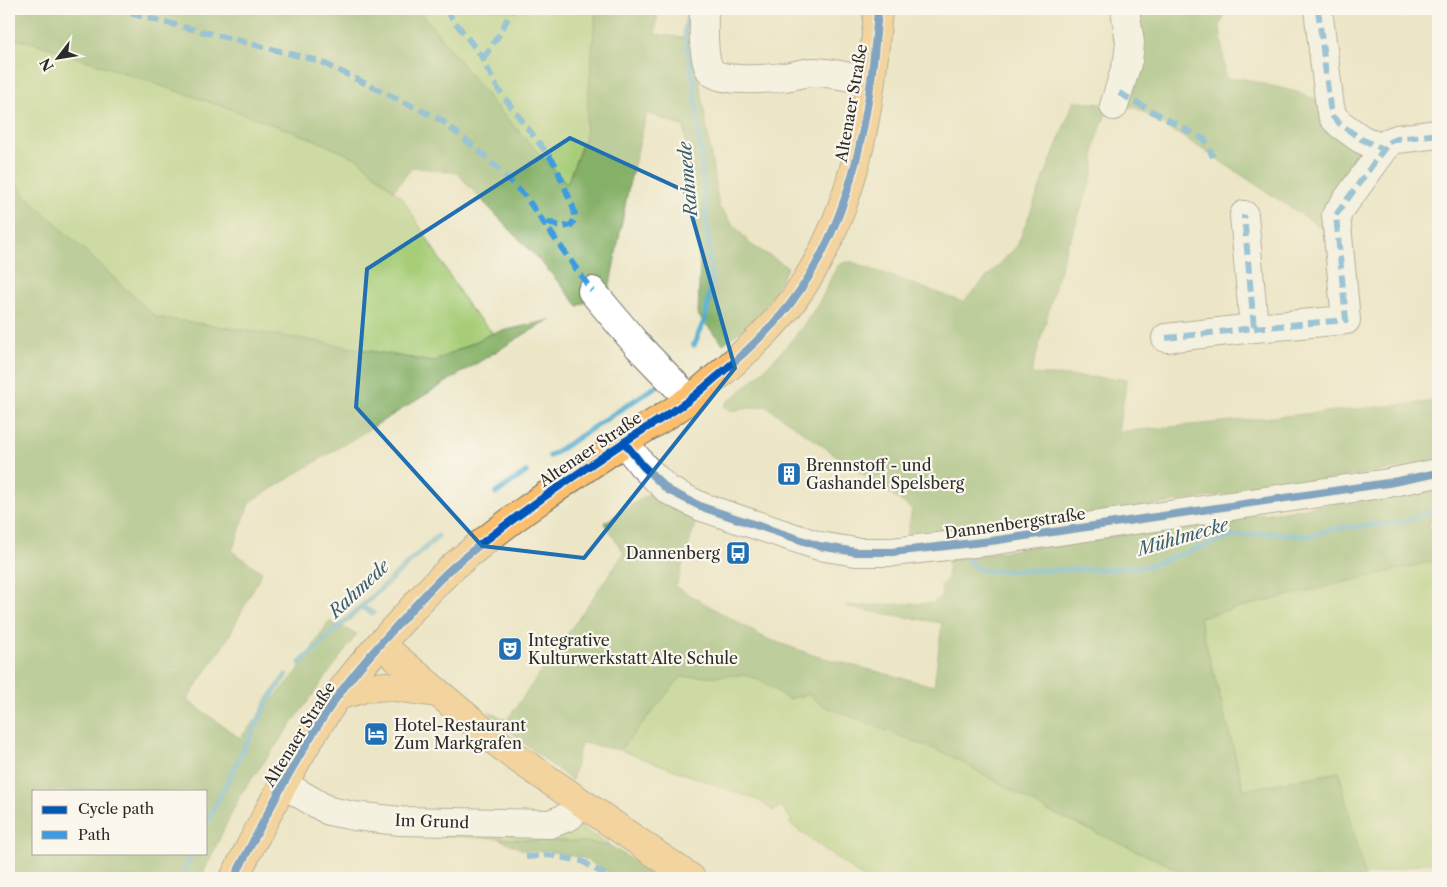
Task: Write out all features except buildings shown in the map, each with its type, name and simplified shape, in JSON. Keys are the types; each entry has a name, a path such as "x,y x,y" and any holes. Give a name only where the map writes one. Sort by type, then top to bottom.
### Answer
{"main road":[{"name":"Altenaer Straße","path":"234,878 283,784 337,696 365,660 452,568 522,512 624,442 690,400 754,345 791,303 812,270 833,230 853,172 862,138 871,81 878,9"},
{"path":"380,644 511,754 692,878"},
{"path":"337,696 365,688 387,686 437,693"}],"street":[{"path":"704,9 706,54 710,71 716,75 743,78 785,77 814,72 871,81"},
{"path":"1114,106 1128,60 1130,43 1125,9"},
{"path":"1318,9 1330,107 1333,117 1362,139 1383,149"},
{"path":"1166,338 1346,320 1336,215 1389,142 1397,139 1438,134"},
{"path":"1244,215 1254,328"},
{"path":"592,291 638,346 690,400"},
{"name":"Dannenbergstraße","path":"624,442 649,473 668,490 702,507 819,546 856,552 892,552 991,541 1379,485 1438,473"},
{"name":"Im Grund","path":"283,784 329,811 400,821 550,824 570,816 580,802"}],"highlighted area":[{"path":"570,138 685,191 735,368 584,558 482,546 356,407 367,269"}],"green space":[{"path":"9,9 418,9 491,101 567,184 585,137 596,9 658,9 655,34 693,39 719,207 750,244 788,267 760,316 723,344 698,315 700,261 684,127 647,113 629,185 609,290 578,306 534,255 457,173 413,167 394,190 358,159 308,137 32,42 9,39"},
{"path":"418,9 596,9 585,137 567,184 491,101"},
{"path":"1134,9 1227,9 1220,26 1226,79 1240,78 1297,92 1324,103 1360,150 1361,160 1328,232 1136,108 1120,106"},
{"path":"9,39 32,42 228,108 315,140 358,159 403,199 470,309 493,333 433,362 302,339 156,317 22,192 9,172"},
{"path":"1074,101 1109,105 1095,144 1094,171 1070,241 1068,241 1031,374 1127,379 1118,432 1438,401 1438,463 906,542 912,509 766,406 729,411 724,405 787,346 818,304 835,270 841,264 852,262 963,302 1017,246"},
{"path":"9,172 22,192 156,317 302,339 433,362 493,333 551,320 528,332 250,502 232,551 262,572 227,640 187,700 240,738 297,672 329,621 357,634 240,795 201,878 9,878"},
{"path":"1438,487 1438,519 1429,523 1438,550 1438,560 1199,617 1244,790 1339,772 1365,878 1194,878 1048,811 951,756 822,705 809,694 788,699 759,679 743,675 681,677 620,750 581,743 572,781 526,745 488,711 507,720 624,553 604,523 652,492 697,518 676,587 765,638 816,656 934,686 942,623 845,606 933,603 942,596 941,585 947,580 949,559 1410,493"},
{"path":"1438,560 1438,860 1364,876 1339,772 1244,790 1199,617"},
{"path":"743,675 759,679 788,699 808,694 822,705 951,756 1048,811 1194,878 864,878 789,823 792,821 781,806 773,811 760,801 620,750 681,677"},
{"path":"580,827 612,847 586,842 405,834 559,833"},
{"path":"499,839 586,842 612,847 661,878 618,878 583,858 548,851 526,851"}],"waterway":[{"name":"Rahmede","path":"690,9 685,31 695,88 712,282 705,319 694,345"},
{"name":"Rahmede","path":"550,456 661,383"},
{"name":"Rahmede","path":"496,493 526,472"},
{"name":"Mühlmecke","path":"966,557 975,567 986,571 1111,569 1148,566 1230,537 1264,533 1308,536 1333,529 1404,522 1438,508"},
{"name":"Rahmede","path":"300,663 438,536"},
{"path":"361,607 373,613"},
{"name":"Rahmede","path":"208,820 268,701 286,675"},
{"name":"Rahmede","path":"181,878 192,854"}],"marked path":[{"path":"113,9 319,61 441,120 484,155 525,196 592,291"},
{"path":"445,9 480,54 498,89 555,164 576,218 571,225 562,227 541,219"},
{"path":"483,59 502,30 512,9"},
{"path":"1318,9 1330,107 1333,117 1361,139 1383,149"},
{"path":"1119,93 1205,140 1213,157"},
{"path":"1254,328 1346,320 1336,215 1389,142 1397,139 1438,134"},
{"path":"1166,338 1254,328 1244,215"},
{"path":"526,857 549,855 582,861 610,878"}],"cycle path":[{"path":"234,878 295,763 337,697 369,657 434,585 474,549 515,518 580,472 693,397 757,341 791,303 813,270 830,236 856,163 870,86 878,9"},
{"path":"624,442 643,466 668,490 702,507 819,546 856,552 892,552 991,541 1388,483 1438,473"}],"place":[{"name":"Brennstoff - und Gashandel Spelsberg","path":"789,474"},
{"name":"Dannenberg","path":"738,553"},
{"name":"Integrative Kulturwerkstatt Alte Schule","path":"510,649"},
{"name":"Hotel-Restaurant Zum Markgrafen","path":"376,734"}]}
